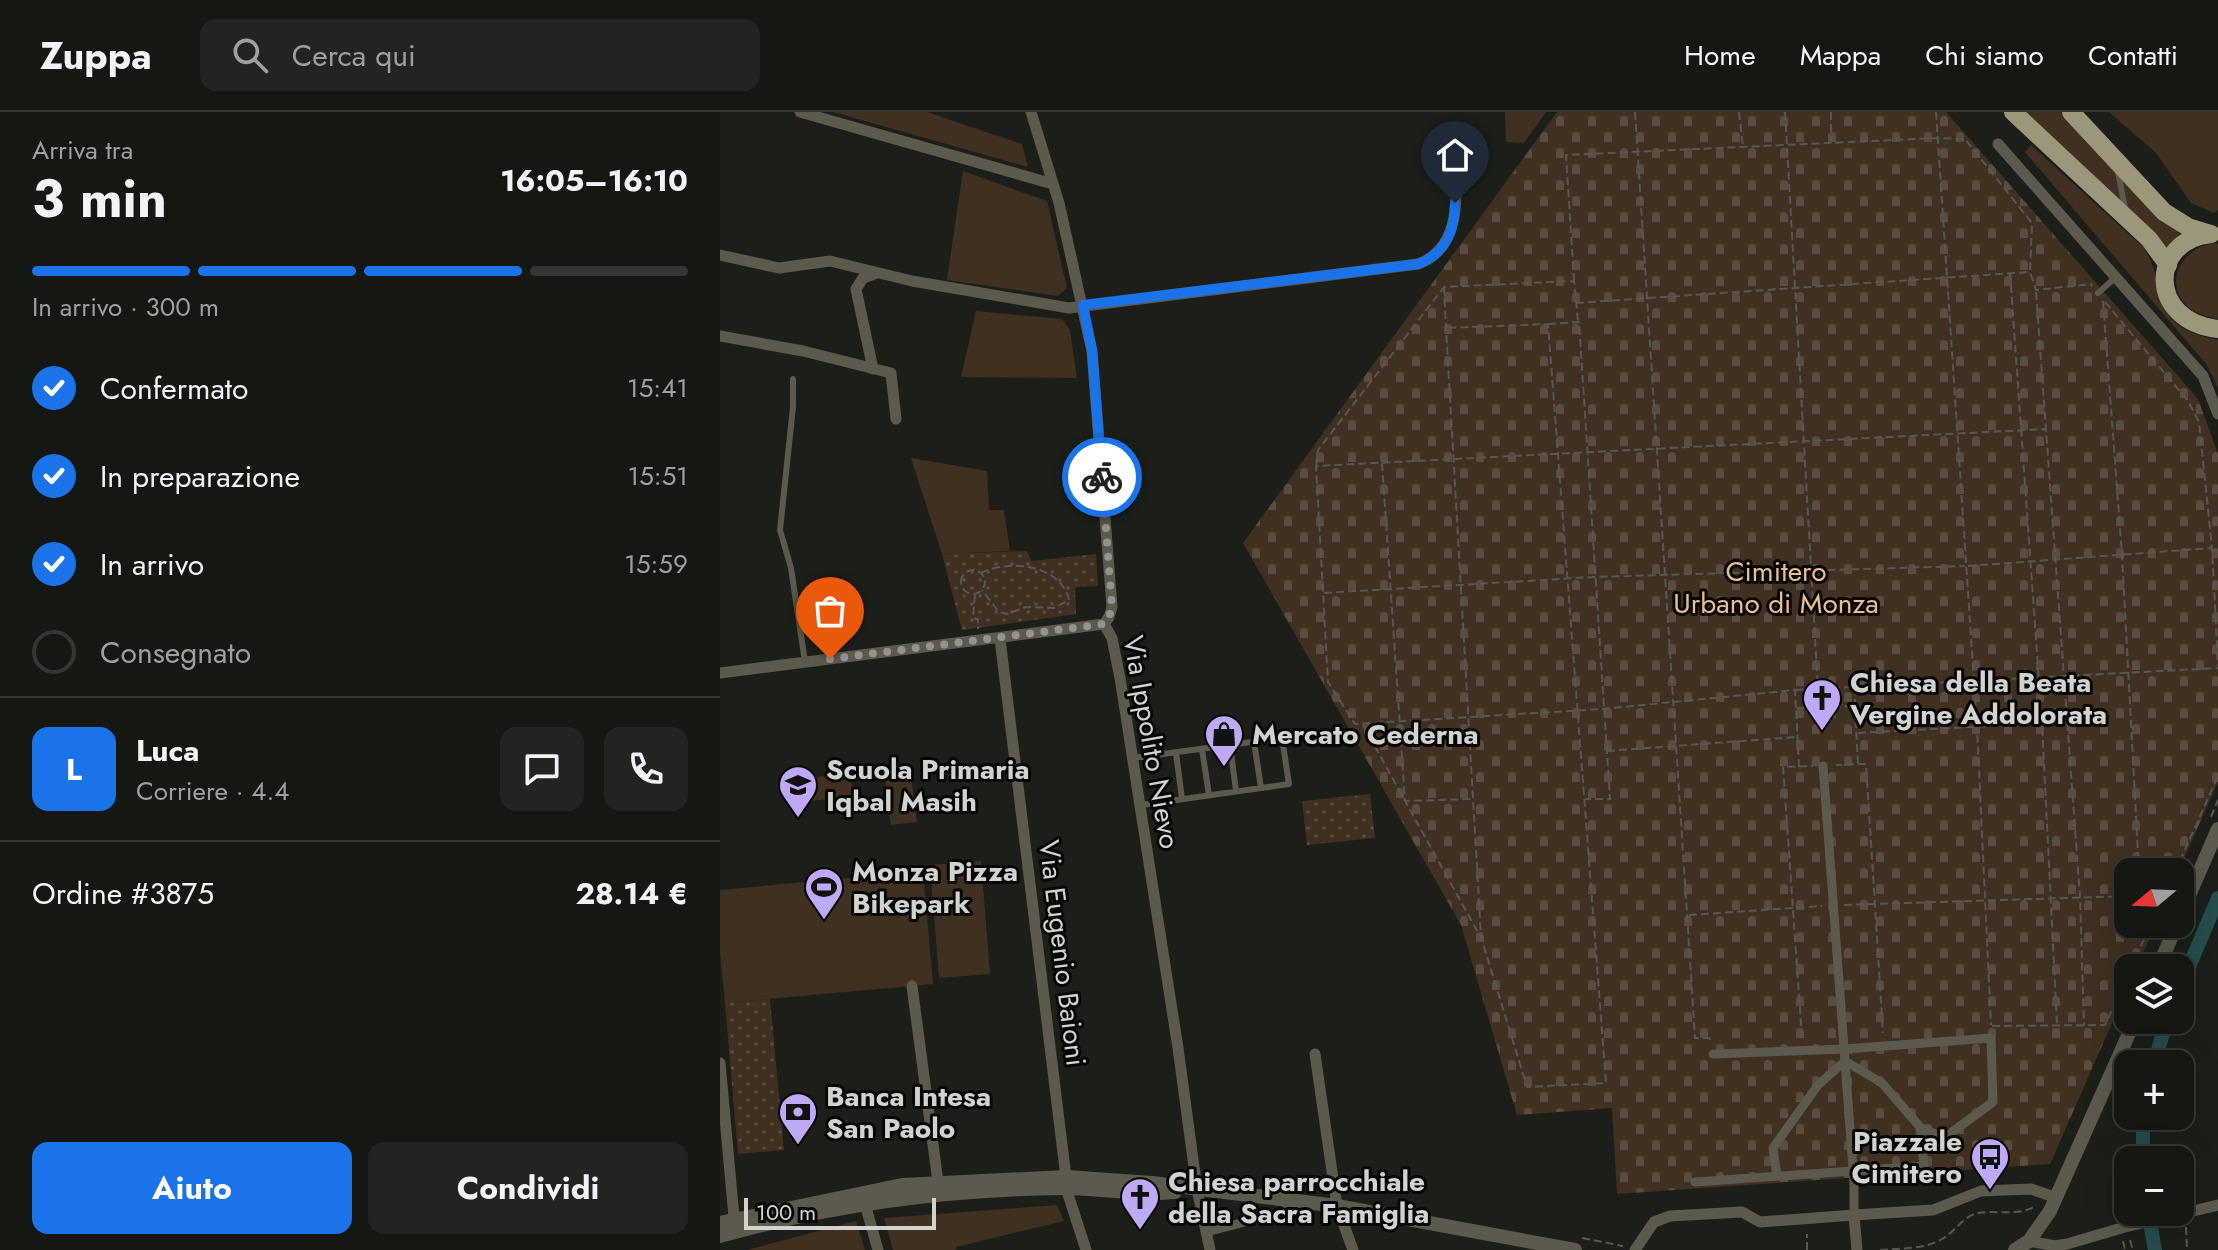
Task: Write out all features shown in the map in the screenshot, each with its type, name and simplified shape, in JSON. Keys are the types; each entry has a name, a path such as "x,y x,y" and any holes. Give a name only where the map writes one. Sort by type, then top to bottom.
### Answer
{"main road":[{"path":"2013,112 2155,246 2168,265"},
{"path":"2071,112 2164,212 2188,227 2216,234"},
{"path":"2216,234 2200,235 2175,251 2168,265 2166,291 2177,312 2196,325 2218,329"}],"street":[{"path":"800,112 1053,184"},
{"name":"Via Ippolito Nievo","path":"1031,112 1053,184 1092,351 1112,607 1104,624 1112,638 1141,805 1197,1189 1210,1250"},
{"path":"720,255 779,268 830,261 1056,308 1391,268 1428,261 1446,243 1455,224 1452,133"},
{"path":"1998,144 2203,376 2218,414"},
{"path":"873,369 856,289 863,278 878,273"},
{"path":"720,336 803,351 891,373 896,419"},
{"path":"720,673 1104,624"},
{"name":"Via Eugenio Baioni","path":"1000,639 1066,1183 1086,1250"},
{"path":"1823,766 1854,1171 1857,1250"},
{"path":"2194,884 2218,829"},
{"path":"912,986 938,1182"},
{"path":"2015,1250 2029,1241 2040,1228 2050,1196 2128,1034"},
{"path":"1713,1054 1845,1049 1991,1038 1993,1102 1944,1138 1920,1127 1882,1083 1845,1061"},
{"path":"1315,1054 1337,1206 1353,1250"},
{"path":"1777,1176 1773,1148 1818,1085 1845,1061"},
{"path":"720,1063 730,1225"},
{"path":"1695,1182 1924,1166 1920,1127"},
{"path":"720,1236 730,1225 902,1185 938,1182 1152,1183 1337,1206 1575,1250"},
{"path":"730,1225 906,1198 1066,1183"},
{"path":"1635,1250 1654,1222 1670,1216 1742,1212 1760,1222 1933,1210 1981,1191 2031,1189 2050,1196"},
{"path":"1206,1232 1284,1212 1291,1201"},
{"path":"865,1204 878,1250"},
{"path":"2194,1212 2218,1205"},
{"path":"2029,1241 2055,1246 2129,1226"}],"lane":[{"path":"2115,157 2127,219"},
{"path":"2098,293 2116,277"},
{"path":"793,379 793,407 780,530 791,568 805,662"},
{"path":"1133,758 1282,738 1289,784 1141,805"},
{"path":"1254,742 1261,788"},
{"path":"1230,745 1236,791"},
{"path":"1202,749 1209,795"},
{"path":"1176,753 1182,799"}],"path":[{"path":"1635,112 1695,1038 1709,1038 1713,1054"},
{"path":"1739,112 1743,147"},
{"path":"1785,112 1819,707"},
{"path":"1831,112 1831,143"},
{"path":"1936,112 1977,727 1991,1026 2105,1025 2114,1005"},
{"path":"1583,799 1610,799 1566,155 1965,139 2032,223 2030,272 2036,290 2080,897 2084,1025"},
{"path":"1576,303 2030,272"},
{"path":"2010,273 2053,898 2057,1025"},
{"path":"1574,281 1444,287 1318,450 1316,466 1328,682 1355,724 1602,709 1818,688 2218,668 2212,548 2199,422 2188,401 2091,284 2036,290"},
{"path":"1444,287 1481,937"},
{"path":"2103,301 2122,555 2138,858"},
{"path":"1446,328 1579,322"},
{"path":"1363,723 1481,937 1527,1087 1606,1083 1548,324"},
{"path":"1316,466 2046,429"},
{"path":"1382,462 1405,801"},
{"path":"1323,593 1566,578 1967,566 2212,548"},
{"path":"975,594 963,589 961,581 968,571 981,573 1014,565 1041,570 1067,592 1069,600 1054,608 1040,605 1007,614 999,612 982,590"},
{"path":"975,594 985,584 981,573"},
{"path":"975,594 973,618 978,619 979,641"},
{"path":"1855,686 1858,764"},
{"path":"1795,690 1799,767"},
{"path":"1796,708 1855,706"},
{"path":"1856,733 2067,722"},
{"path":"1605,751 1797,737"},
{"path":"1803,1050 1783,767 1866,764 1884,1046"},
{"path":"2181,858 2218,776"},
{"path":"1405,801 1473,799"},
{"path":"1688,915 1985,899 2114,896"},
{"path":"1880,1250 1924,1246 1938,1241 1969,1216 2033,1209 2050,1196"},
{"path":"2186,1226 2187,1250"},
{"path":"1807,1234 1807,1250"}],"green space":[{"path":"833,112 927,112 1022,144 1028,167"},
{"path":"1505,112 1546,112 1524,143 1506,142"},
{"name":"Cimitero Urbano di Monza","path":"1557,112 1946,112 2198,399 2218,454 2218,782 2184,858 2114,858 2114,938 2150,938 2142,954 2114,954 2114,1019 2050,1164 1617,1194 1612,1108 1517,1115 1461,925 1243,543"},
{"path":"2023,112 2060,112 2180,234 2166,249"},
{"path":"2109,112 2218,112 2218,210 2214,213 2191,203 2156,153"},
{"path":"2031,145 2144,248 2170,317 2195,334 2218,340 2218,388 2207,365 2025,152"},
{"path":"963,171 1047,201 1067,288 1058,296 947,280"},
{"path":"2213,243 2218,244 2218,319 2189,308 2181,298 2176,278 2179,268 2192,252"},
{"path":"976,311 1062,319 1070,330 1077,378 961,377"},
{"path":"911,458 987,471 989,510 1004,510 1010,551 942,554"},
{"path":"1027,551 1031,561 1096,554 1098,586 1075,587 1076,614 962,630 942,554"},
{"path":"910,768 917,822 891,825 884,772"},
{"path":"851,773 853,796 811,801 808,778"},
{"path":"1370,794 1375,838 1307,845 1302,801"},
{"path":"981,861 990,974 939,978 930,865"},
{"name":"Monza Pizza Bikepark","path":"923,871 933,984 725,1003 720,953 720,890"},
{"path":"770,999 784,1150 738,1154 725,1003"},
{"path":"1057,1205 1064,1221 956,1247 956,1250 893,1250 884,1218"},
{"path":"856,1221 865,1250 747,1250"}],"waterway":[{"path":"2194,955 2218,898"},
{"path":"2158,1050 2163,1034"},
{"path":"2143,1130 2143,1146"},
{"path":"2151,1226 2155,1250"}],"way so far":[{"path":"830,659 1104,624 1112,607 1102,477"}],"place":[{"name":"Chiesa della Beata Vergine Addolorata","path":"1822,732"},
{"name":"Mercato Cederna","path":"1224,768"},
{"name":"Scuola Primaria Iqbal Masih","path":"798,819"},
{"name":"Monza Pizza Bikepark","path":"824,921"},
{"name":"Banca Intesa San Paolo","path":"798,1146"},
{"name":"Piazzale Cimitero","path":"1990,1191"},
{"name":"Chiesa parrocchiale della Sacra Famiglia","path":"1140,1231"}],"route":[{"path":"1102,477 1092,351 1083,305 1418,264 1428,261 1446,243 1455,224 1455,203"}]}
